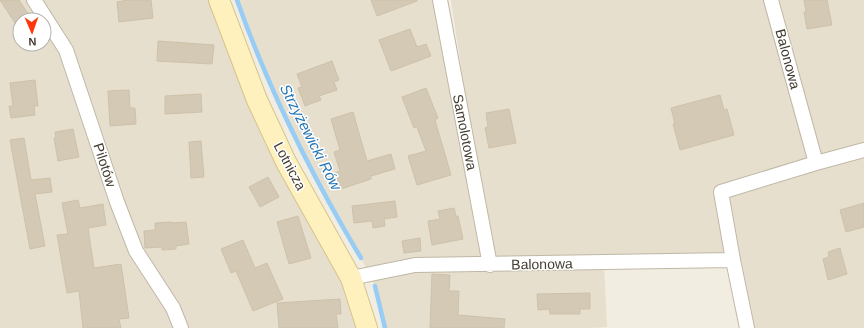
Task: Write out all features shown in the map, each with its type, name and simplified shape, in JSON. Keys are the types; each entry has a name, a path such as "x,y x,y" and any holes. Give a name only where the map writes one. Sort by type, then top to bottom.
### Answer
{"street":[{"name":"Pilotów","path":"34,0 66,50 117,202 136,251 173,308 181,328"},
{"name":"Lotnicza","path":"219,0 256,100 286,162 351,278 367,328"},
{"name":"Samolotowa","path":"440,0 490,265"},
{"name":"Balonowa","path":"771,0 816,163"},
{"path":"747,328 721,192 864,150"},
{"name":"Balonowa","path":"351,278 415,265 733,260"}],"shaded area":[{"path":"0,0 219,0 367,328 0,328"},
{"path":"237,0 440,0 488,249 451,0 864,0 864,328 747,328 733,261 604,263 607,327 385,328 375,286 285,119"}],"building":[{"path":"0,0 19,0 27,12 12,12 12,18"},
{"path":"128,0 151,0 153,18 119,22 117,2"},
{"path":"371,0 417,0 417,1 377,16"},
{"path":"804,0 827,0 832,25 807,29 804,12 806,12"},
{"path":"410,29 417,47 426,44 431,56 391,71 379,40"},
{"path":"158,41 214,45 212,64 157,61"},
{"path":"332,61 339,80 334,82 337,90 319,96 321,100 305,106 298,88 302,87 297,74"},
{"path":"35,80 38,106 34,106 35,115 11,118 9,106 13,106 10,83"},
{"path":"426,88 438,118 435,120 451,175 417,185 408,156 426,151 417,127 414,128 402,97"},
{"path":"129,90 130,108 135,108 136,124 110,126 108,91"},
{"path":"201,94 202,112 165,114 165,96"},
{"path":"720,95 724,110 727,109 734,135 680,150 673,124 675,124 671,108"},
{"path":"509,109 516,143 489,148 485,128 488,127 486,113"},
{"path":"353,112 367,161 391,154 395,169 371,176 371,179 341,189 335,173 340,171 334,152 340,150 331,119"},
{"path":"73,129 79,157 58,161 54,138 56,138 55,132"},
{"path":"24,138 31,180 50,178 52,192 35,194 45,246 30,249 10,140"},
{"path":"201,141 204,177 191,178 189,142"},
{"path":"268,177 279,197 260,207 249,187"},
{"path":"78,200 80,208 103,204 106,225 88,228 94,268 121,264 129,318 119,319 121,328 83,328 79,291 67,293 57,235 68,234 62,203"},
{"path":"395,201 397,217 384,219 385,226 373,228 372,221 354,223 352,206"},
{"path":"864,203 864,227 846,232 840,210"},
{"path":"454,208 456,216 458,216 463,239 432,245 428,221 440,219 438,211"},
{"path":"298,216 311,258 289,264 277,222"},
{"path":"186,222 189,244 176,246 176,249 162,250 162,247 145,248 144,231 155,230 155,223"},
{"path":"420,238 421,251 404,253 402,241"},
{"path":"243,240 255,268 267,263 283,299 253,311 236,271 231,273 221,249"},
{"path":"840,248 847,274 828,280 823,259 829,257 828,252"},
{"path":"432,274 450,275 449,291 459,291 458,315 505,319 504,328 430,328"},
{"path":"590,293 590,309 580,309 580,314 550,314 549,309 538,310 537,294"},
{"path":"340,299 341,314 336,314 338,328 279,328 277,303"}],"waterway":[{"name":"Strzyżewicki Rów","path":"237,0 277,100 325,196 361,258"},
{"name":"Strzyżewicki Rów","path":"375,286 385,328"}]}
